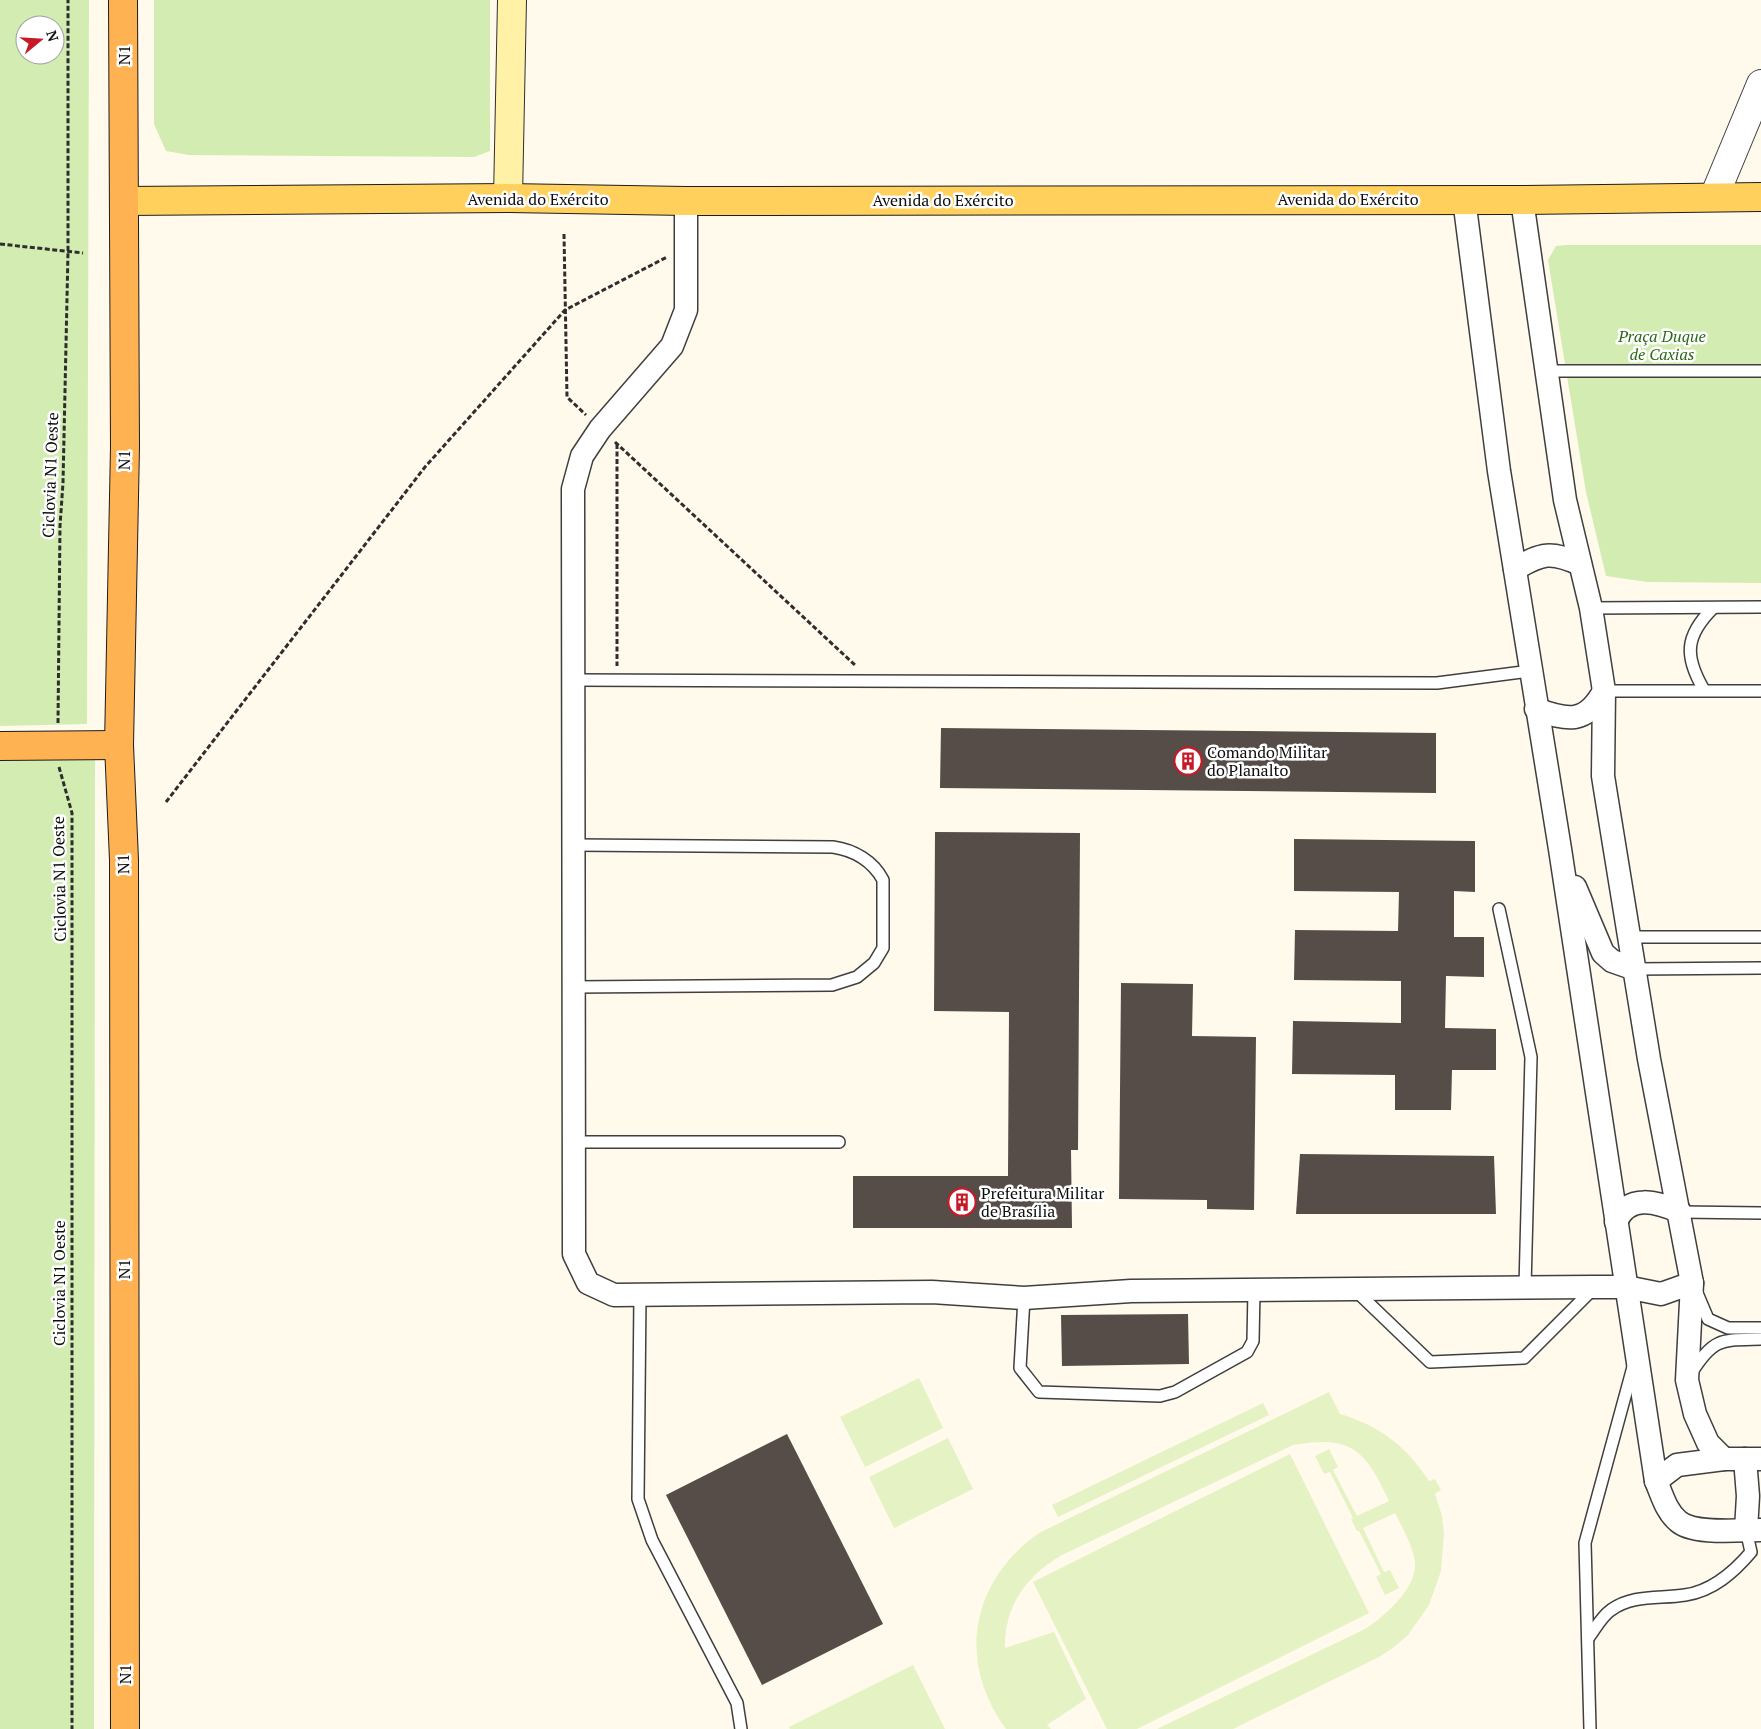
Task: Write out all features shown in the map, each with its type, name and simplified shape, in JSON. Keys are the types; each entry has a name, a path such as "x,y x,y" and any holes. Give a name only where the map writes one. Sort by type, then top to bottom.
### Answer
{"highway":[{"name":"N1","path":"123,0 125,437 120,745 124,860 125,1729"},
{"path":"0,746 120,745"}],"main road":[{"path":"508,198 512,0"},
{"name":"Avenida do Exército","path":"124,201 508,198 686,201 1522,200 1761,197"}],"street":[{"path":"1714,198 1761,84"},
{"path":"1464,199 1499,471 1560,849 1656,1481 1670,1513 1683,1526 1701,1530 1754,1530 1743,1459"},
{"path":"1522,200 1565,500 1591,608 1604,691 1603,776 1649,1059 1680,1212 1692,1283 1687,1380 1695,1414 1708,1442 1743,1459"},
{"path":"686,201 686,310 672,346 600,429 582,456 573,489 575,680 574,1254 588,1283 614,1295 932,1292 1024,1298 1131,1291 1626,1286 1661,1294 1692,1283"},
{"path":"1515,569 1535,558 1559,554 1580,564"},
{"path":"1536,709 1560,718 1572,718 1585,714 1596,707 1604,691"},
{"path":"1560,849 1603,953 1612,961 1635,969"},
{"path":"1616,1222 1627,1206 1638,1202 1666,1205 1680,1212"},
{"path":"1656,1481 1678,1465 1743,1459"}],"lane":[{"path":"1547,371 1761,371"},
{"path":"1591,608 1761,607"},
{"path":"1704,690 1693,671 1689,648 1698,624 1713,608"},
{"path":"575,680 1437,682 1530,671"},
{"path":"1604,691 1761,691"},
{"path":"575,845 833,847 850,850 878,871 883,880 883,948 874,963 857,977 832,985 575,987"},
{"path":"1499,910 1532,1057 1525,1288"},
{"path":"1630,937 1761,937"},
{"path":"1635,969 1761,968"},
{"path":"575,1142 838,1142"},
{"path":"1680,1212 1761,1213"},
{"path":"1692,1283 1708,1319 1728,1328 1761,1328"},
{"path":"1354,1289 1430,1362 1524,1358 1594,1287"},
{"path":"1024,1298 1020,1368 1039,1392 1160,1396 1175,1392 1247,1352 1254,1341 1254,1290"},
{"path":"640,1295 638,1499 652,1540 737,1703 741,1729"},
{"path":"1687,1380 1704,1352 1726,1340 1761,1339"},
{"path":"1590,1729 1585,1543 1637,1355"},
{"path":"1589,1637 1610,1610 1636,1598 1687,1595 1710,1587 1732,1573 1752,1552 1754,1530"}],"path":[{"name":"Ciclovia N1 Oeste","path":"68,0 68,252 63,483 60,526 58,769 72,813 72,1729"},
{"path":"564,234 567,397 589,418"},
{"path":"0,244 84,253"},
{"path":"166,802 425,467 565,310 686,247"},
{"path":"609,436 859,668"},
{"path":"617,444 617,681"}],"green space":[{"path":"0,0 89,0 87,724 0,726"},
{"path":"154,0 490,0 490,151 474,157 189,155 166,151 154,124"},
{"name":"Praça Duque de Caxias","path":"1761,245 1761,583 1647,582 1606,576 1586,492 1548,260 1556,246"},
{"path":"95,749 94,1729 0,1729 0,751"},
{"path":"919,1378 943,1428 865,1467 840,1417"},
{"path":"1329,1392 1340,1414 1368,1425 1391,1439 1411,1457 1429,1481 1435,1479 1441,1490 1435,1494 1442,1516 1444,1534 1441,1571 1429,1605 1408,1635 1379,1657 1233,1729 1157,1729 1365,1629 1398,1601 1411,1582 1414,1573 1414,1557 1395,1513 1363,1528 1384,1572 1390,1570 1399,1588 1385,1595 1376,1577 1381,1574 1351,1519 1353,1518 1330,1472 1324,1474 1315,1456 1329,1449 1338,1467 1333,1470 1357,1516 1389,1501 1364,1458 1354,1450 1330,1442 1293,1445 1062,1555 1038,1572 1028,1582 1013,1605 1006,1633 1005,1648 1054,1632 1086,1699 1047,1725 1051,1729 1006,1729 990,1703 980,1676 977,1650 978,1624 985,1598 998,1574 1016,1552 1039,1533"},
{"path":"1263,1403 1269,1415 1058,1517 1052,1505"},
{"path":"948,1438 973,1489 894,1528 869,1477"},
{"path":"1290,1454 1369,1613 1137,1729 1107,1729 1033,1582"},
{"path":"913,1665 945,1729 790,1729 789,1727"}],"building":[{"name":"Comando Militar do Planalto","path":"941,728 1436,733 1436,793 940,788"},
{"path":"935,832 1080,833 1078,1150 1071,1150 1072,1228 853,1228 853,1176 1008,1176 1009,1012 934,1011"},
{"path":"1294,839 1475,841 1475,892 1454,891 1454,937 1484,937 1484,977 1446,976 1445,1028 1496,1029 1496,1070 1452,1070 1451,1110 1395,1110 1395,1075 1292,1074 1293,1021 1401,1023 1401,981 1294,980 1295,930 1398,931 1399,892 1294,891"},
{"path":"1121,983 1193,984 1192,1036 1256,1037 1254,1210 1207,1209 1207,1200 1119,1199"},
{"path":"1300,1154 1494,1156 1496,1214 1296,1214"},
{"path":"1188,1314 1189,1364 1062,1366 1061,1315"},
{"path":"787,1434 883,1624 762,1685 666,1495"}],"place":[{"name":"Comando Militar do Planalto","path":"1188,761"},
{"name":"Prefeitura Militar de Brasília","path":"962,1202"}]}
